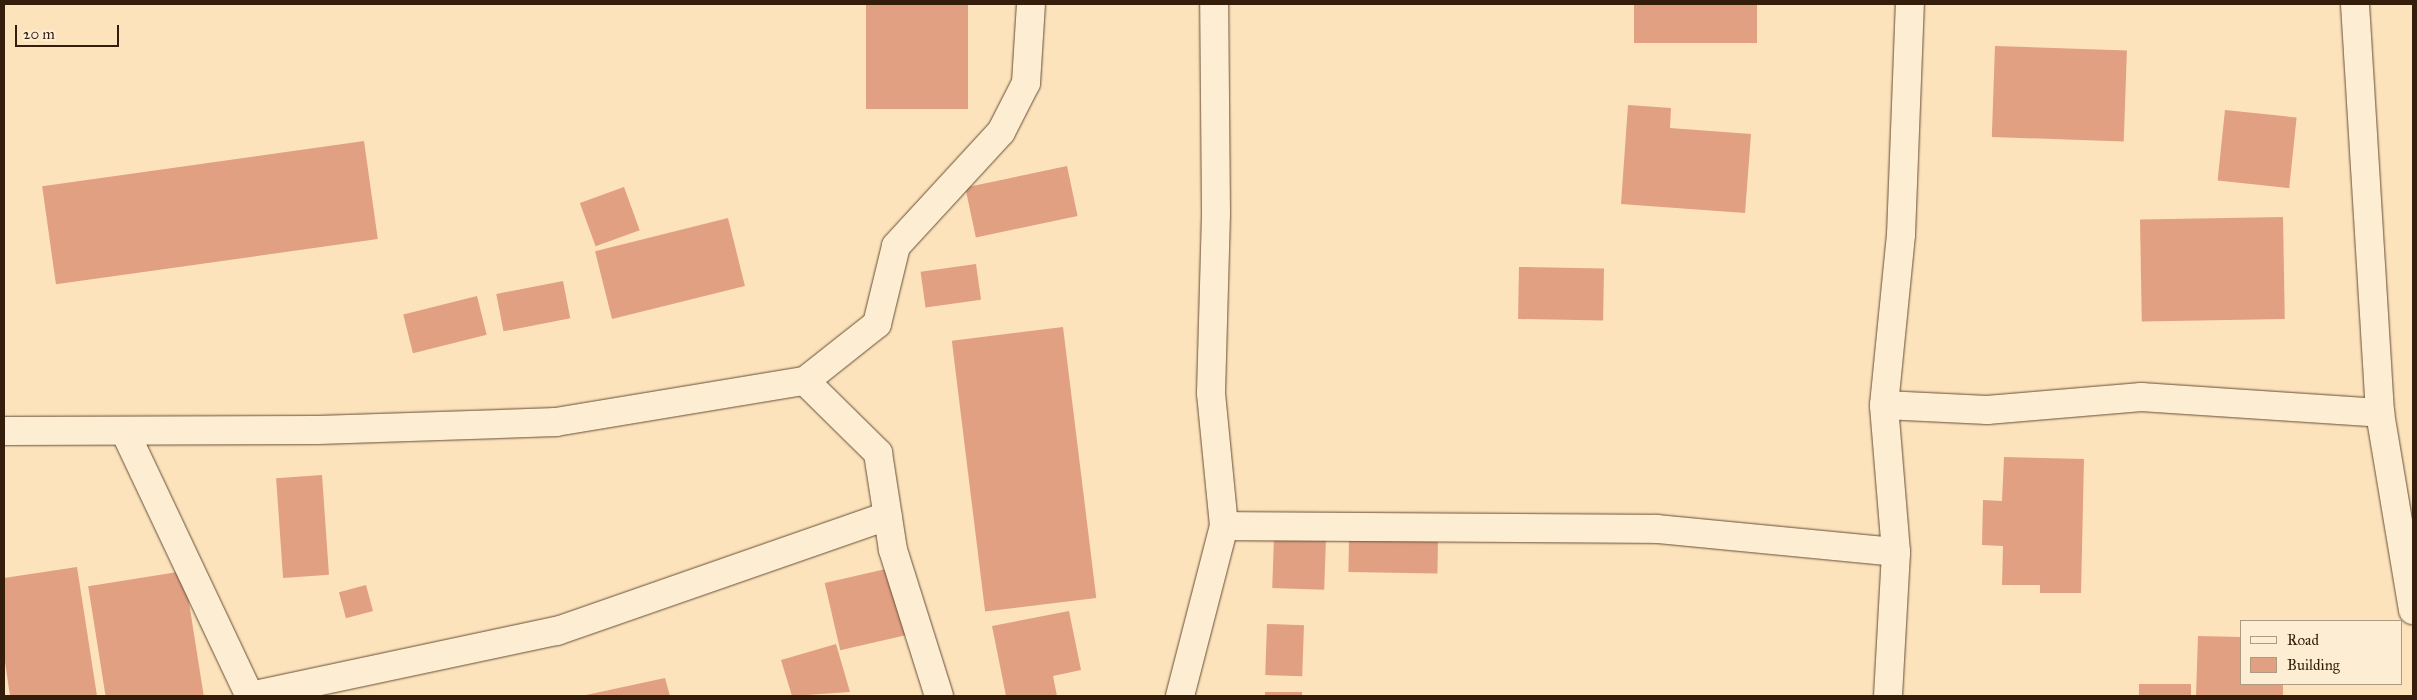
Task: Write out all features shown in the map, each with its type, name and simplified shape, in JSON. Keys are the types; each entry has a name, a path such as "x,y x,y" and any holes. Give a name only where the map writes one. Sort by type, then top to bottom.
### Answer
{"street":[{"path":"4,431 126,432 556,422 805,381 877,324 896,246 1001,132 1026,83 1031,4"},
{"path":"1180,696 1224,526 1211,393 1216,213 1214,4"},
{"path":"1888,696 1896,552 1884,404 1900,235 1910,4"},
{"path":"2355,4 2380,413 2413,610"},
{"path":"805,381 878,453 893,550 939,696"},
{"path":"1884,404 1987,410 2141,397 2380,413"},
{"path":"126,432 250,696 557,631 888,516"},
{"path":"1224,526 1657,529 1896,552"}],"building":[{"path":"866,4 968,4 968,109 866,109"},
{"path":"1634,4 1757,4 1757,43 1634,43"},
{"path":"1995,46 2127,51 2124,142 1992,137"},
{"path":"1628,105 1671,108 1670,128 1751,134 1745,213 1621,204"},
{"path":"2225,110 2297,118 2289,188 2218,181"},
{"path":"364,141 378,239 56,284 42,186"},
{"path":"1067,166 1078,216 976,238 965,188"},
{"path":"624,187 640,230 596,246 580,203"},
{"path":"2283,217 2285,319 2142,321 2140,219"},
{"path":"728,218 745,286 612,319 595,251"},
{"path":"976,264 981,300 926,307 921,272"},
{"path":"1519,267 1604,268 1603,320 1518,319"},
{"path":"563,281 570,318 504,331 496,294"},
{"path":"477,296 487,335 413,353 403,314"},
{"path":"1063,327 1096,598 985,612 952,341"},
{"path":"2004,457 2084,459 2081,593 2040,593 2040,585 2002,585 2003,546 1982,545 1983,500 2002,501"},
{"path":"322,475 329,575 283,578 276,478"},
{"path":"1274,537 1326,539 1324,590 1272,588"},
{"path":"1349,539 1438,541 1437,574 1348,572"},
{"path":"77,567 97,696 10,696 4,655 4,578"},
{"path":"890,568 906,635 840,650 825,583"},
{"path":"184,571 204,696 106,696 88,586"},
{"path":"366,585 373,611 346,618 339,592"},
{"path":"1069,611 1081,670 1053,676 1057,696 1006,696 992,626"},
{"path":"1267,624 1304,625 1302,676 1265,675"},
{"path":"2198,636 2240,637 2240,685 2283,685 2283,696 2196,696"},
{"path":"836,644 850,692 792,696 781,660"},
{"path":"665,678 670,696 586,696 586,695"},
{"path":"2139,684 2191,684 2191,696 2139,696"},
{"path":"1265,692 1302,692 1302,696 1265,696"}]}
